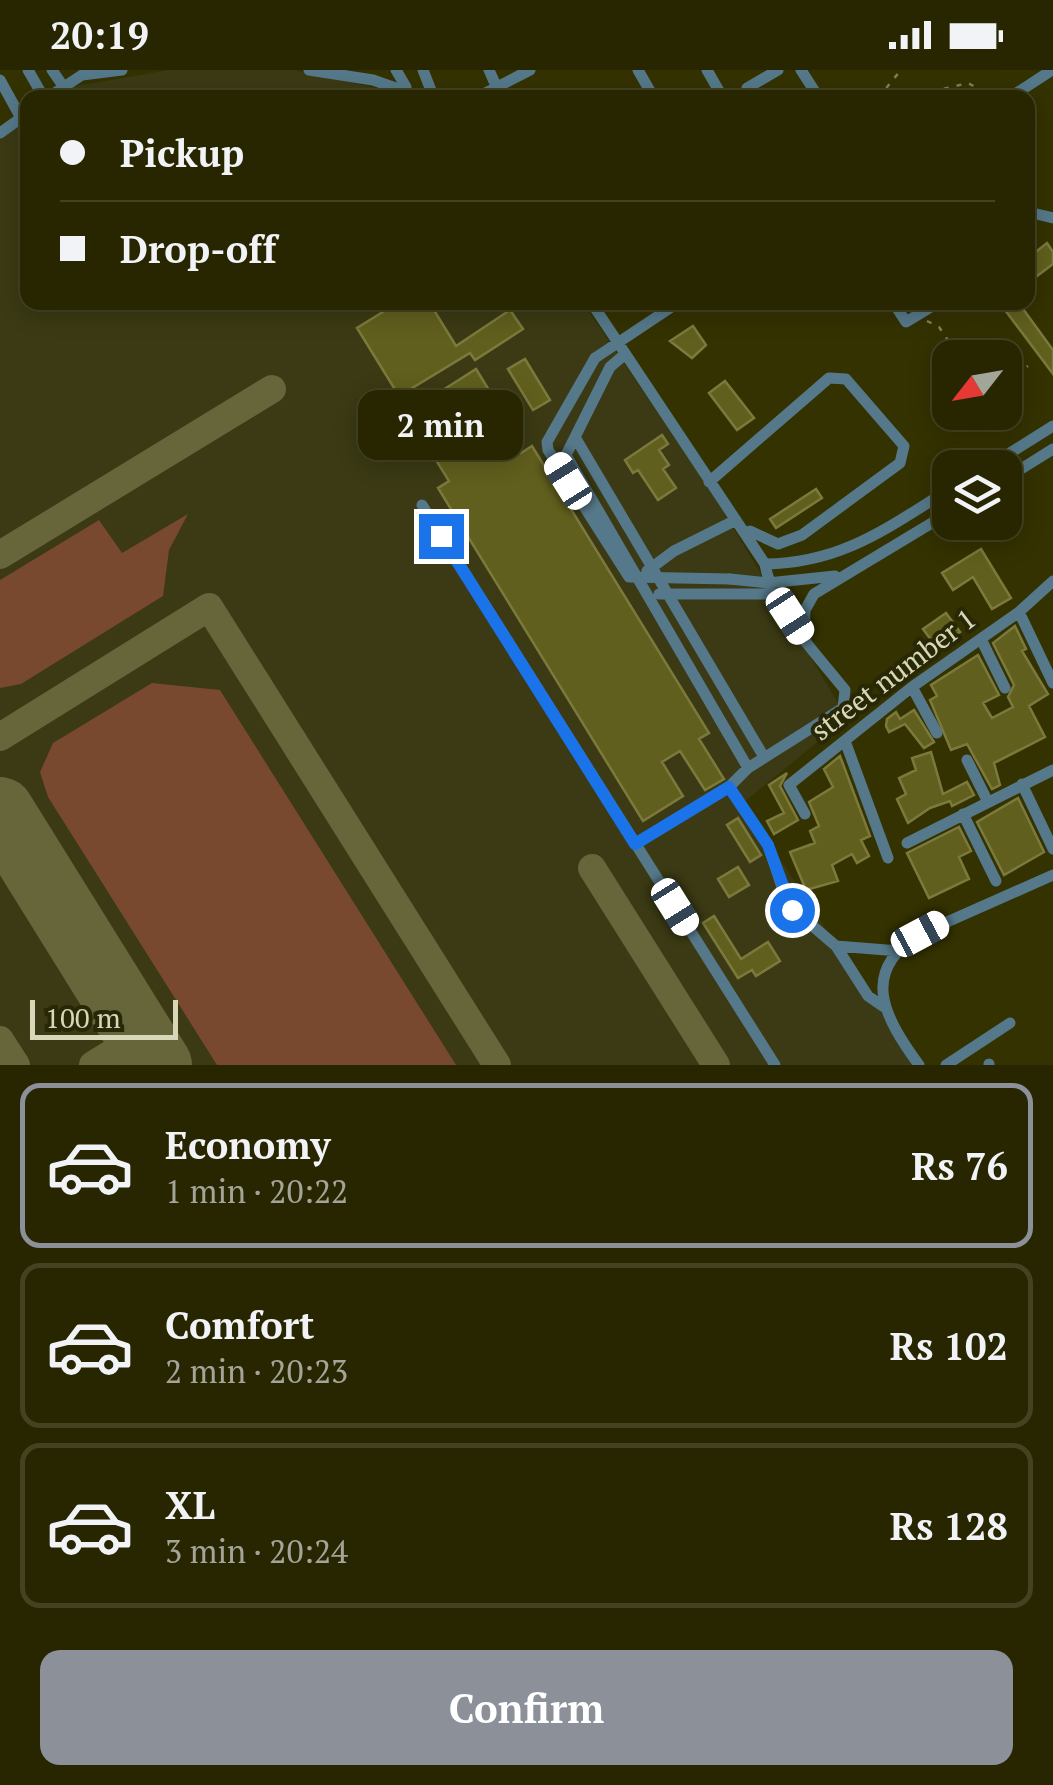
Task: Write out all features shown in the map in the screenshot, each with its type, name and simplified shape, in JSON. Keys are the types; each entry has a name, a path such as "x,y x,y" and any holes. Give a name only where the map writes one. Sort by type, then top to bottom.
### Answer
{"street":[{"path":"52,70 63,86"},
{"path":"57,90 74,74 122,70"},
{"path":"309,70 372,75 410,90"},
{"path":"396,70 406,88"},
{"path":"489,70 497,88"},
{"path":"493,90 530,70"},
{"path":"746,88 778,70"},
{"path":"1020,90 1047,71"},
{"path":"0,80 20,110"},
{"path":"596,310 745,532 765,564 772,589 804,638 845,690 846,704 748,768 729,787 635,844"},
{"path":"665,310 594,358 547,442 548,450 629,577 730,579 772,589"},
{"path":"898,310 906,322 926,310"},
{"path":"624,355 610,368 566,455 748,768"},
{"path":"709,482 829,378 846,378 904,446 900,463 802,535 778,544 745,532"},
{"path":"1015,450 1053,426"},
{"path":"574,437 650,566 651,588 664,594 772,589 839,576"},
{"path":"1022,468 1053,449"},
{"path":"765,564 817,561 847,550 932,501"},
{"path":"422,505 775,1065"},
{"path":"914,512 924,528"},
{"path":"650,566 736,520"},
{"path":"804,638 807,603 839,576 932,523"},
{"path":"847,550 856,566"},
{"name":"street number 1","path":"805,814 789,784 912,687 1019,612 1053,581"},
{"path":"664,594 764,757"},
{"path":"1019,612 1053,684"},
{"path":"981,638 1005,688"},
{"path":"912,687 936,733"},
{"path":"845,740 888,858"},
{"path":"967,760 986,800"},
{"path":"907,843 986,800 1053,770"},
{"path":"1022,784 1053,849"},
{"path":"729,787 768,845 788,905 836,946 868,996 884,1006"},
{"path":"963,814 996,881"},
{"path":"919,1065 884,1006 882,986 888,964 898,951 941,923 1053,875"},
{"path":"836,946 898,951"},
{"path":"946,1065 1010,1023"}],"path":[{"path":"885,90 901,70"},
{"path":"939,90 968,83 981,90"},
{"path":"916,316 939,327 948,340"},
{"path":"1022,370 1028,366"}],"shaded area":[{"path":"169,70 295,70 385,90 66,90"},
{"path":"20,123 20,310 588,310 719,504 847,718 743,803 916,1065 0,1065 0,138"},
{"path":"188,514 169,550 163,596 21,684 0,688 0,580 99,520 122,553"},
{"path":"152,683 220,690 456,1065 217,1065 48,797 40,772 53,743"}],"building":[{"path":"1047,243 1053,252 1053,264 1037,276 1035,272 1035,252"},
{"path":"386,310 434,310 456,346 510,310 523,329 475,360 470,353 399,396 357,328"},
{"path":"1005,310 1024,310 1053,350 1053,374"},
{"path":"693,326 706,345 692,358 670,341"},
{"path":"525,359 550,400 533,410 508,369"},
{"path":"476,369 516,434 511,437 521,453 532,446 709,733 699,739 724,779 705,790 680,751 662,762 683,796 643,821 438,488 449,481 407,413"},
{"path":"725,381 754,418 737,430 709,393"},
{"path":"662,435 668,444 659,450 669,465 663,469 676,488 658,500 638,470 633,473 625,460"},
{"path":"816,489 822,498 776,528 770,519"},
{"path":"981,549 1011,598 992,609 973,577 953,590 942,573"},
{"path":"946,613 960,632 937,648 923,629"},
{"path":"1015,626 1026,649 1022,651 1048,694 1029,706 1045,737 994,763 1000,785 992,789 967,744 951,750 930,700 937,696 931,685 978,655 999,695 983,703 992,718 1013,707 1008,697 1014,685 993,643"},
{"path":"914,710 934,742 924,748 905,724 889,732 886,726 887,719 896,712 900,719"},
{"path":"931,752 943,794 967,782 974,795 952,806 950,801 930,808 908,823 897,799 906,794 899,778 916,770 912,758"},
{"path":"840,756 870,836 861,840 869,856 857,863 852,854 832,865 838,881 806,890 790,852 815,843 810,831 819,826 809,802 833,787 824,769"},
{"path":"787,773 780,786 798,820 774,834 767,821 784,813 769,785"},
{"path":"1018,798 1044,852 1004,875 977,822"},
{"path":"738,818 761,855 750,862 727,825"},
{"path":"959,827 971,851 959,857 969,879 929,898 907,853"},
{"path":"738,867 749,885 729,897 718,879"},
{"path":"714,916 741,959 768,942 780,961 756,976 752,970 738,978 703,923"}],"taxiway":[{"path":"0,555 272,389"},
{"path":"0,737 209,607 497,1065"},
{"path":"592,868 716,1065"},
{"path":"93,1065 140,1036"},
{"path":"0,1040 16,1065"}],"runway":[{"path":"0,811 158,1065"}],"route":[{"path":"441,536 635,844 729,787 768,845 792,910"}]}
